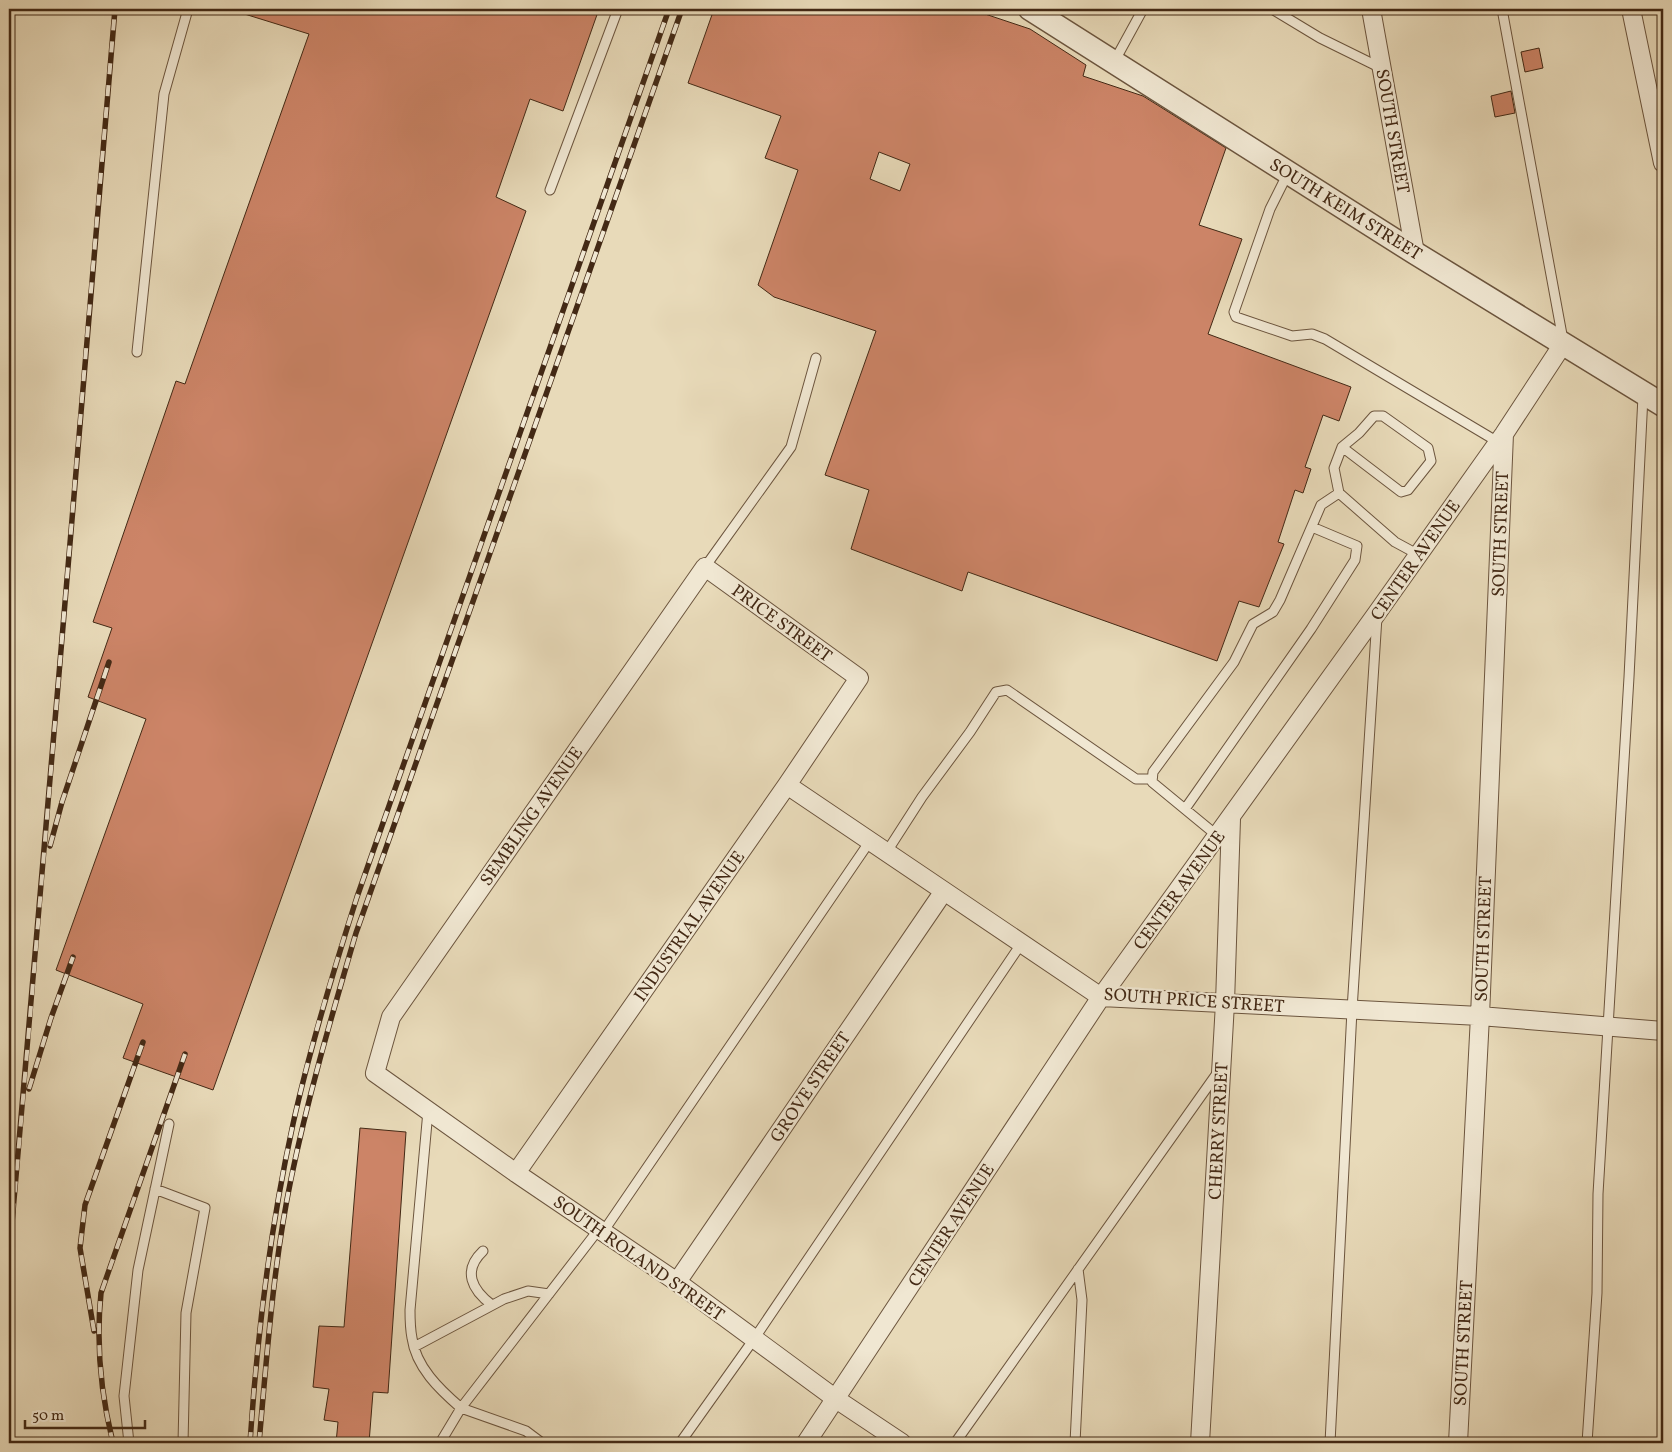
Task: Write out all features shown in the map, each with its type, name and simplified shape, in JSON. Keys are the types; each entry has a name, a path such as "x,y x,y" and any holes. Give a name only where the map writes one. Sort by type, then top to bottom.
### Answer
{"street":[{"name":"SOUTH KEIM STREET","path":"1030,9 1415,253 1663,405"},
{"name":"SOUTH STREET","path":"1371,9 1415,253"},
{"path":"1630,9 1663,163"},
{"name":"CENTER AVENUE","path":"806,1443 1101,997 1224,840 1230,819 1419,555 1501,438 1563,344"},
{"name":"SOUTH STREET","path":"1458,1443 1480,1016 1501,438"},
{"name":"PRICE STREET","path":"704,567 859,678"},
{"name":"SEMBLING AVENUE","path":"375,1073 390,1017 704,567"},
{"name":"INDUSTRIAL AVENUE","path":"516,1173 787,785 859,678"},
{"name":"SOUTH PRICE STREET","path":"787,785 1101,997 1480,1016 1663,1031"},
{"name":"CHERRY STREET","path":"1200,1443 1225,1003 1224,840"},
{"name":"GROVE STREET","path":"677,1282 944,892"},
{"name":"SOUTH ROLAND STREET","path":"375,1073 516,1173 677,1282 836,1399 902,1443"}],"lane":[{"path":"137,352 164,94 188,9"},
{"path":"550,190 618,9"},
{"path":"1114,62 1143,9"},
{"path":"1272,9 1320,38 1382,68"},
{"path":"1502,9 1563,344"},
{"path":"1288,172 1270,209 1234,312 1236,317 1292,336 1312,334 1325,339 1501,438"},
{"path":"704,567 791,447 816,358"},
{"path":"1587,1443 1596,1292 1598,1194 1643,393"},
{"path":"1342,447 1401,492 1408,490 1430,461 1428,448 1383,416 1374,416 1359,433 1342,447 1334,468 1339,493 1395,542 1419,555"},
{"path":"1224,840 1152,782 1153,772 1234,662 1252,624 1273,612 1280,600 1320,505 1339,493"},
{"path":"1185,809 1311,629 1355,560 1357,546 1312,527"},
{"path":"1330,1443 1352,1010 1377,613"},
{"path":"886,852 996,692 1007,690 1136,779 1152,779"},
{"path":"440,1443 460,1408 601,1230 870,842"},
{"path":"680,1443 754,1339 1021,944"},
{"path":"955,1443 1221,1067"},
{"path":"428,1111 410,1310 414,1348 426,1372 460,1408 526,1431 542,1443"},
{"path":"129,1443 124,1396 138,1270 169,1124"},
{"path":"155,1189 205,1208 186,1312 183,1443"},
{"path":"483,1251 473,1263 472,1280 475,1290 492,1305"},
{"path":"1075,1443 1082,1300 1078,1269"},
{"path":"414,1348 504,1299 528,1291 549,1294"}],"building":[{"path":"239,9 599,9 563,111 530,99 496,197 526,211 213,1090 123,1058 143,1004 56,970 146,719 88,697 112,628 93,622 176,381 185,384 309,34 238,12"},
{"path":"714,9 970,9 1030,29 1086,65 1083,76 1143,96 1226,148 1199,225 1242,239 1208,334 1351,387 1339,421 1323,415 1305,467 1311,469 1303,493 1295,490 1278,542 1284,544 1259,607 1239,601 1217,661 968,572 962,591 851,549 869,490 825,475 876,331 774,297 758,285 798,170 765,158 781,116 688,83","holes":["879,152 910,164 900,191 870,179"]},
{"path":"1539,48 1543,68 1525,72 1521,52"},
{"path":"1511,91 1515,113 1495,117 1491,96"},
{"path":"360,1128 406,1132 388,1393 373,1392 369,1443 336,1443 338,1422 324,1420 329,1389 313,1387 319,1326 344,1327"}],"railway":[{"path":"9,1258 115,9"},
{"path":"250,1443 256,1363 271,1243 293,1124 322,1010 357,897 669,9"},
{"path":"259,1443 275,1278 291,1179 329,1025 356,933 682,9"},
{"path":"50,846 62,802 109,662"},
{"path":"29,1089 51,1018 73,957"},
{"path":"94,1331 80,1248 85,1205 143,1042"},
{"path":"113,1443 105,1406 99,1349 101,1293 185,1054"}]}
